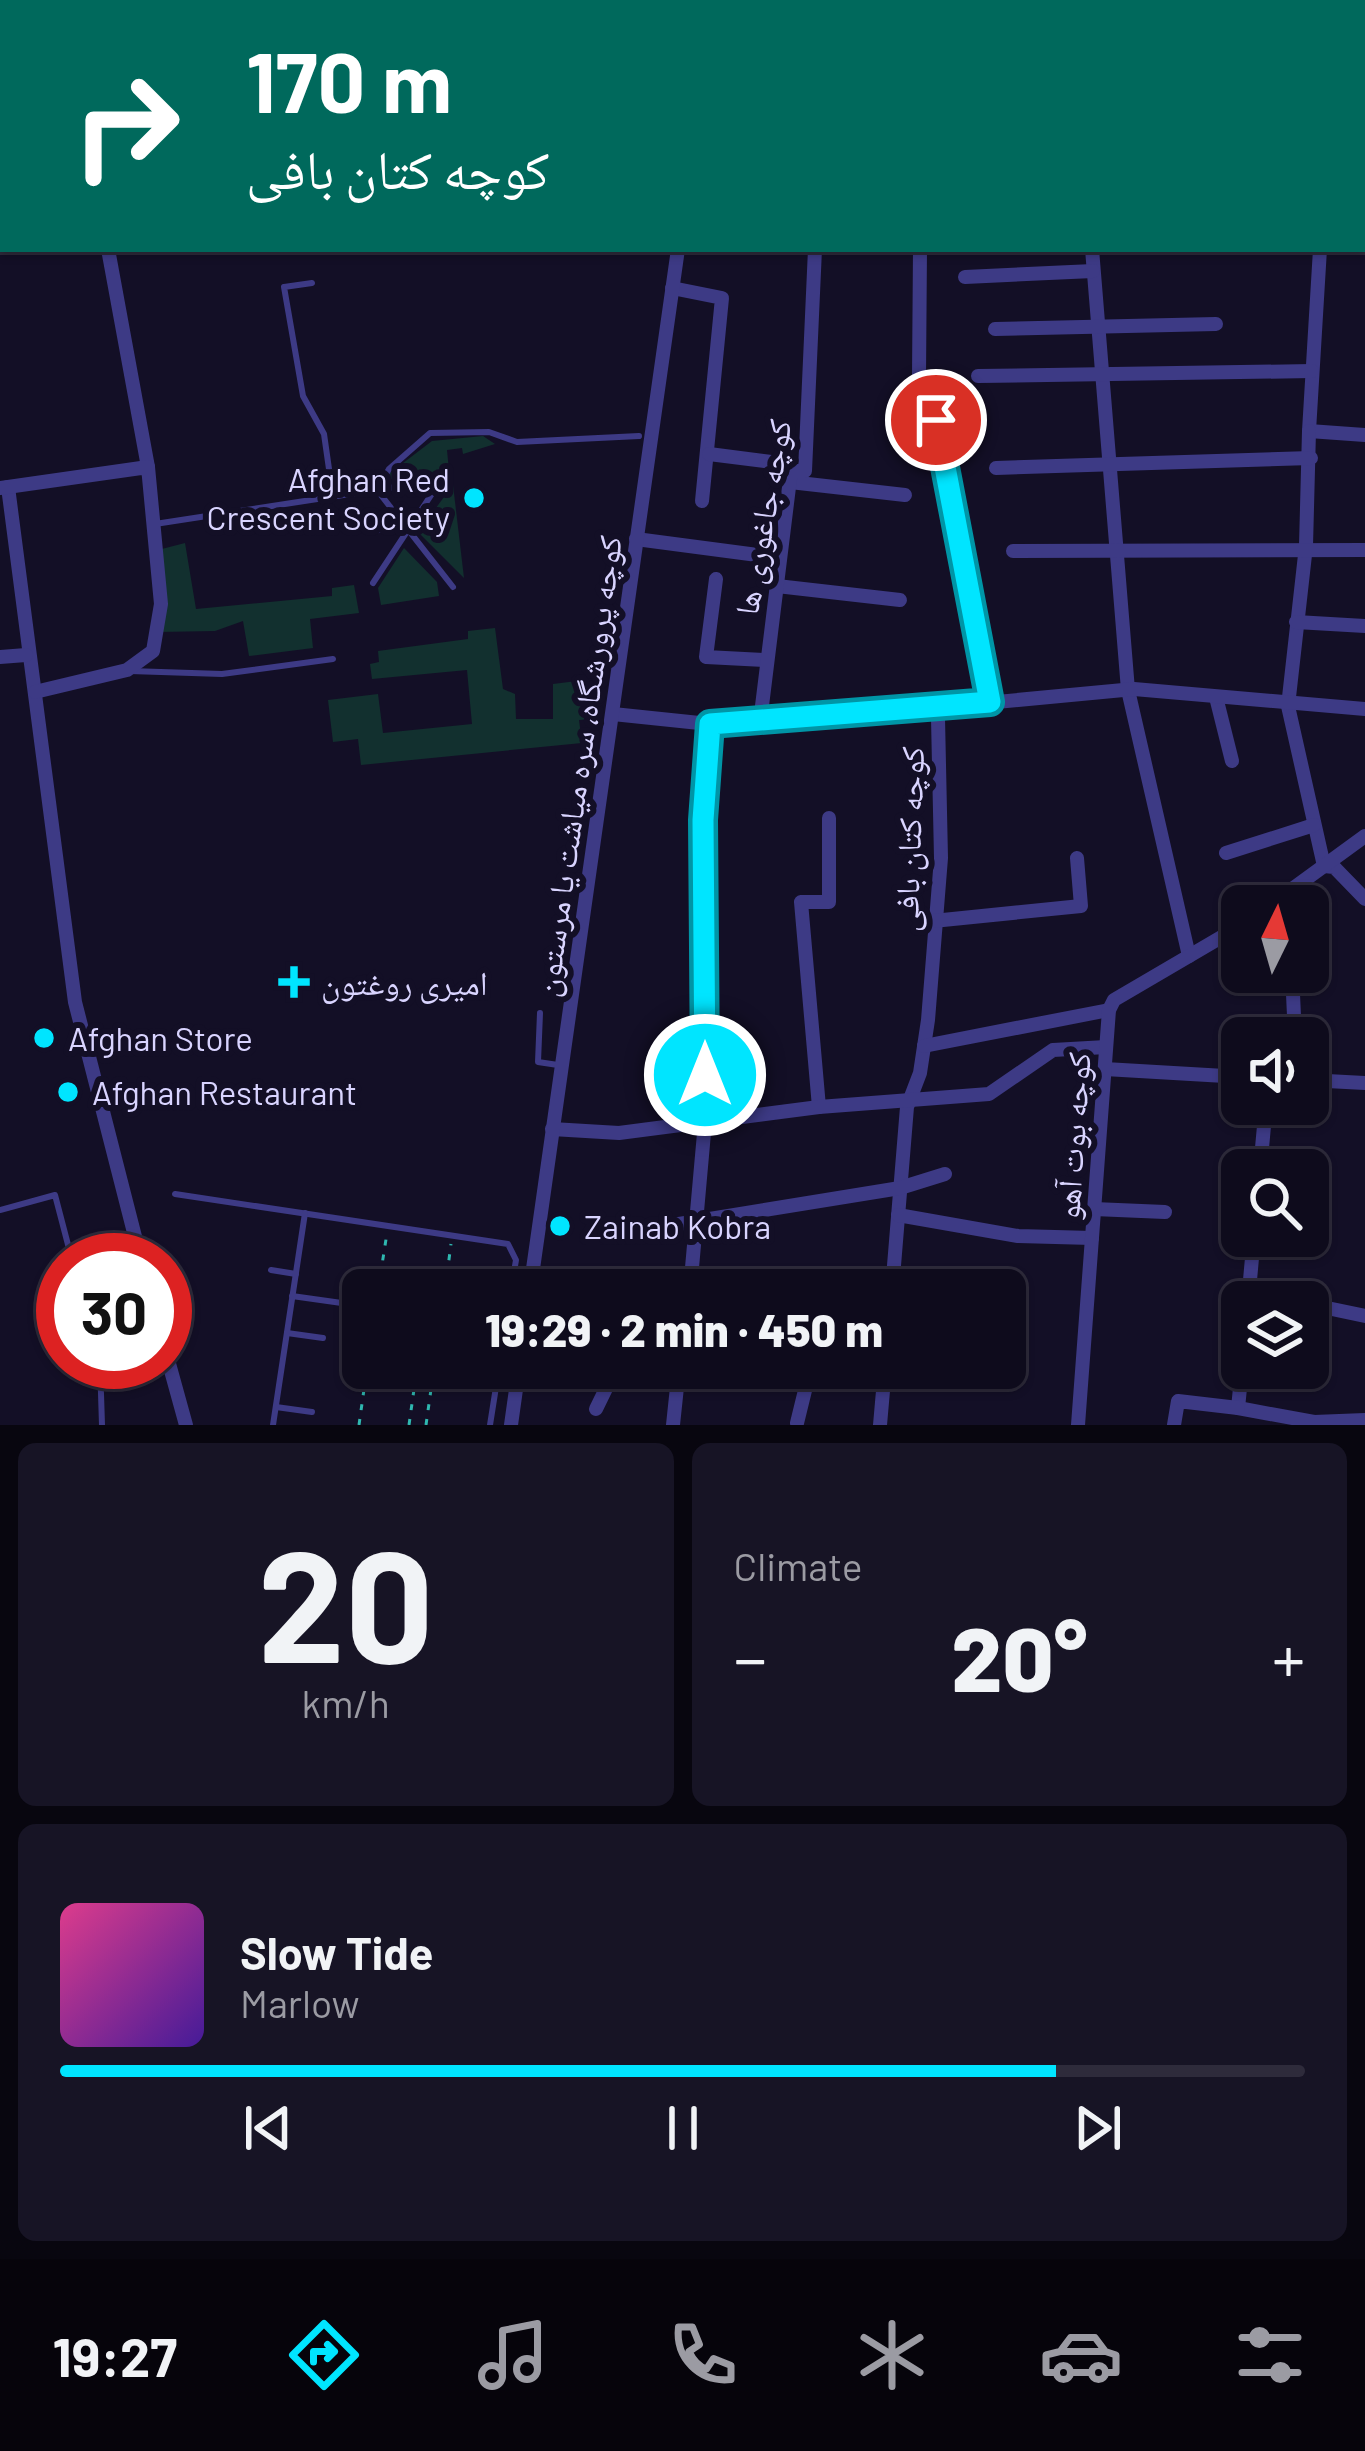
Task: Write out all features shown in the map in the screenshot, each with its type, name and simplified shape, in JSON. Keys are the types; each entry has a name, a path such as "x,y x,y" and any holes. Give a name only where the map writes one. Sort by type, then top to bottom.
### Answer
{"street":[{"path":"35,692 127,670 154,651 160,604 148,467 109,252"},
{"name":"کوچه پرورشگاه، سره میاشت یا مرستون","path":"533,1269 678,252"},
{"name":"کوچه جاغوری ها","path":"760,722 790,476 805,471 815,252"},
{"path":"920,252 919,377 929,383 990,702"},
{"path":"1091,252 1128,690 1142,769 1190,956"},
{"path":"1320,252 1306,546 1288,706 1324,866"},
{"path":"965,277 1093,271"},
{"path":"672,288 722,298 702,501"},
{"path":"994,329 1216,324"},
{"path":"978,376 1312,371"},
{"path":"1310,431 1365,435"},
{"path":"709,454 787,464 790,476 904,495"},
{"path":"996,468 1310,458"},
{"path":"134,1233 74,1002 4,487 148,467"},
{"path":"636,539 780,559"},
{"path":"1013,551 1306,546 1365,550"},
{"path":"716,579 706,657 766,659"},
{"path":"777,586 900,600"},
{"path":"1296,622 1365,626"},
{"path":"0,657 26,655"},
{"path":"933,708 1128,690 1365,710"},
{"path":"1216,698 1232,760"},
{"name":"کوچه کتان بافی","path":"613,714 710,724 933,708 938,718 941,858 924,1046 909,1101 894,1269"},
{"path":"692,1269 705,1122 703,820 710,724"},
{"path":"819,1107 802,902 829,902 829,818"},
{"path":"1226,853 1314,825"},
{"path":"1298,885 1365,836"},
{"path":"933,921 1081,906 1077,858"},
{"path":"1324,866 1334,867 1365,899"},
{"name":"کوچه بوت آهو","path":"1078,1425 1109,1010 1114,1000 1221,938"},
{"path":"924,1046 1109,1010"},
{"path":"553,1130 619,1133 819,1107 988,1094 1053,1050 1106,1047"},
{"path":"1105,1069 1221,1076"},
{"path":"1329,1081 1365,1083"},
{"path":"599,1237 696,1217 900,1188 945,1174"},
{"path":"1094,1209 1165,1212"},
{"path":"898,1215 1018,1236 1092,1238"},
{"path":"1329,1308 1365,1316"},
{"path":"176,1389 186,1425"},
{"path":"511,1425 516,1389"},
{"path":"596,1409 606,1389"},
{"path":"674,1425 677,1389"},
{"path":"797,1423 805,1389"},
{"path":"880,1425 883,1389"},
{"path":"1238,1408 1240,1389"},
{"path":"1174,1425 1178,1401 1314,1423 1365,1420"}],"lane":[{"path":"313,283 284,287 302,396 324,434 332,497"},
{"path":"377,490 388,469 430,433 489,431 517,442 639,436"},
{"path":"151,524 441,480 373,583"},
{"path":"377,490 453,587"},
{"path":"371,531 404,530"},
{"path":"127,670 222,674 333,659"},
{"path":"540,1013 538,1062 562,1066"},
{"path":"175,1194 508,1244 516,1260 514,1269"},
{"path":"0,1210 55,1195 65,1233"},
{"path":"273,1425 305,1213"},
{"path":"271,1270 296,1274"},
{"path":"292,1296 342,1303"},
{"path":"287,1333 323,1338"},
{"path":"101,1389 102,1425"},
{"path":"490,1425 496,1389"},
{"path":"276,1407 312,1412"}],"path":[{"path":"381,1269 388,1226"},
{"path":"448,1269 452,1235"},
{"path":"359,1425 364,1389"},
{"path":"409,1425 414,1389"},
{"path":"426,1425 431,1389"}],"green space":[{"path":"483,436 495,444 463,454 462,448 447,450 449,471 391,479 390,473 432,441"},
{"path":"453,485 464,578 418,532"},
{"path":"185,543 196,609 332,596 332,588 354,585 359,613 310,619 313,648 249,656 243,621 215,631 157,632 154,551"},
{"path":"404,548 437,582 439,596 381,605 378,588"},
{"path":"495,628 503,689 515,694 516,719 553,719 553,684 585,680 595,685 594,719 579,720 582,743 361,765 358,739 333,742 328,700 378,694 383,733 472,724 467,670 372,679 370,664 379,662 378,651 468,639 468,631"}],"place":[{"name":"Afghan Red Crescent Society","path":"474,498"},
{"name":"امیری روغتون","path":"294,982"},
{"name":"Afghan Store","path":"44,1038"},
{"name":"Afghan Restaurant","path":"68,1092"},
{"name":"Zainab Kobra","path":"560,1226"}],"route":[{"path":"705,1075 703,820 710,724 808,720 990,702 936,420"}]}
